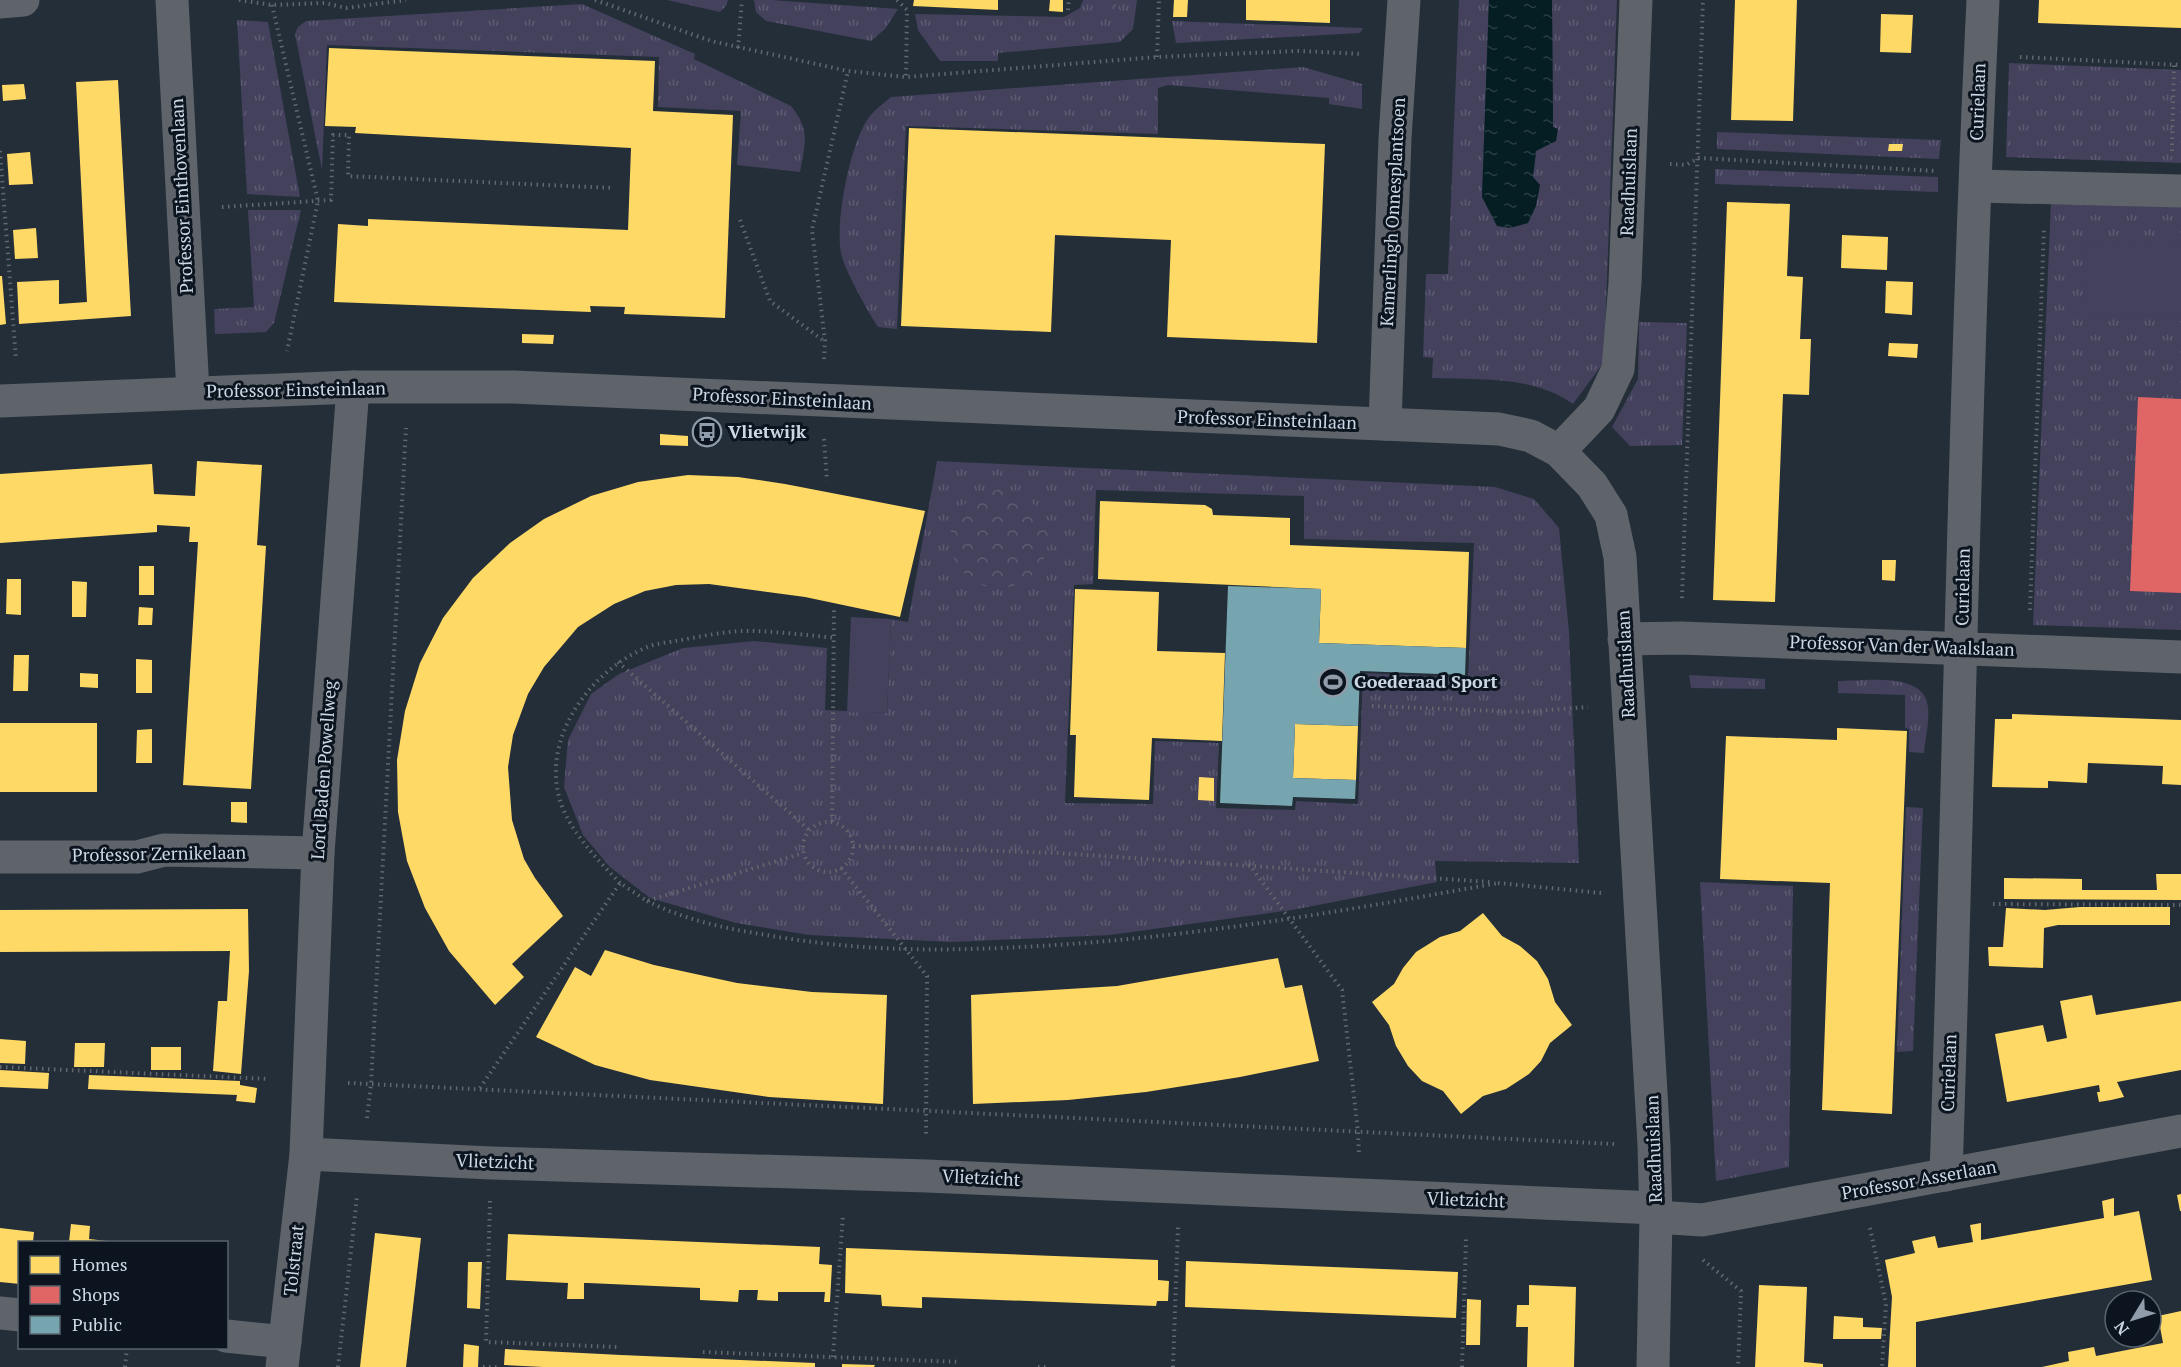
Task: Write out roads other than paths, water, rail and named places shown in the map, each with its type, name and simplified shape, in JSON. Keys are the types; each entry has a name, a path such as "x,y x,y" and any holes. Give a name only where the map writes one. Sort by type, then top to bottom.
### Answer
{"street":[{"path":"0,2 23,0"},
{"name":"Professor Einthovenlaan","path":"172,0 193,392"},
{"name":"Kamerlingh Onnesplantsoen","path":"1385,424 1395,138 1404,0"},
{"name":"Raadhuislaan","path":"1636,0 1630,163 1618,369 1599,409 1559,451 1592,485 1611,515 1620,557 1654,1145 1656,1213 1653,1367"},
{"name":"Curielaan","path":"1946,1175 1963,649 1965,463 1983,0"},
{"path":"1976,179 2046,188 2176,191"},
{"name":"Professor Einsteinlaan","path":"10,400 353,387 514,387 1499,429 1531,436 1559,451"},
{"name":"Lord Baden Powellweg","path":"306,1154 318,853 353,387"},
{"name":"Professor Van der Waalslaan","path":"1624,639 1681,638 2181,657"},
{"name":"Professor Zernikelaan","path":"0,857 137,856 164,850 318,853"},
{"name":"Professor Asserlaan","path":"1656,1213 1702,1220 2181,1131"},
{"name":"Vlietzicht","path":"306,1154 491,1163 927,1176 1468,1200 1656,1213"},
{"name":"Tolstraat","path":"283,1354 306,1154"},
{"path":"0,1313 18,1315"},
{"path":"228,1337 283,1354"}],"water":[{"path":"1489,0 1552,0 1553,127 1558,129 1556,141 1536,151 1533,177 1540,185 1536,206 1528,223 1511,228 1497,226 1482,197"}],"place":[{"name":"Vlietwijk","path":"707,432"},
{"name":"Goederaad Sport","path":"1333,682"}]}
